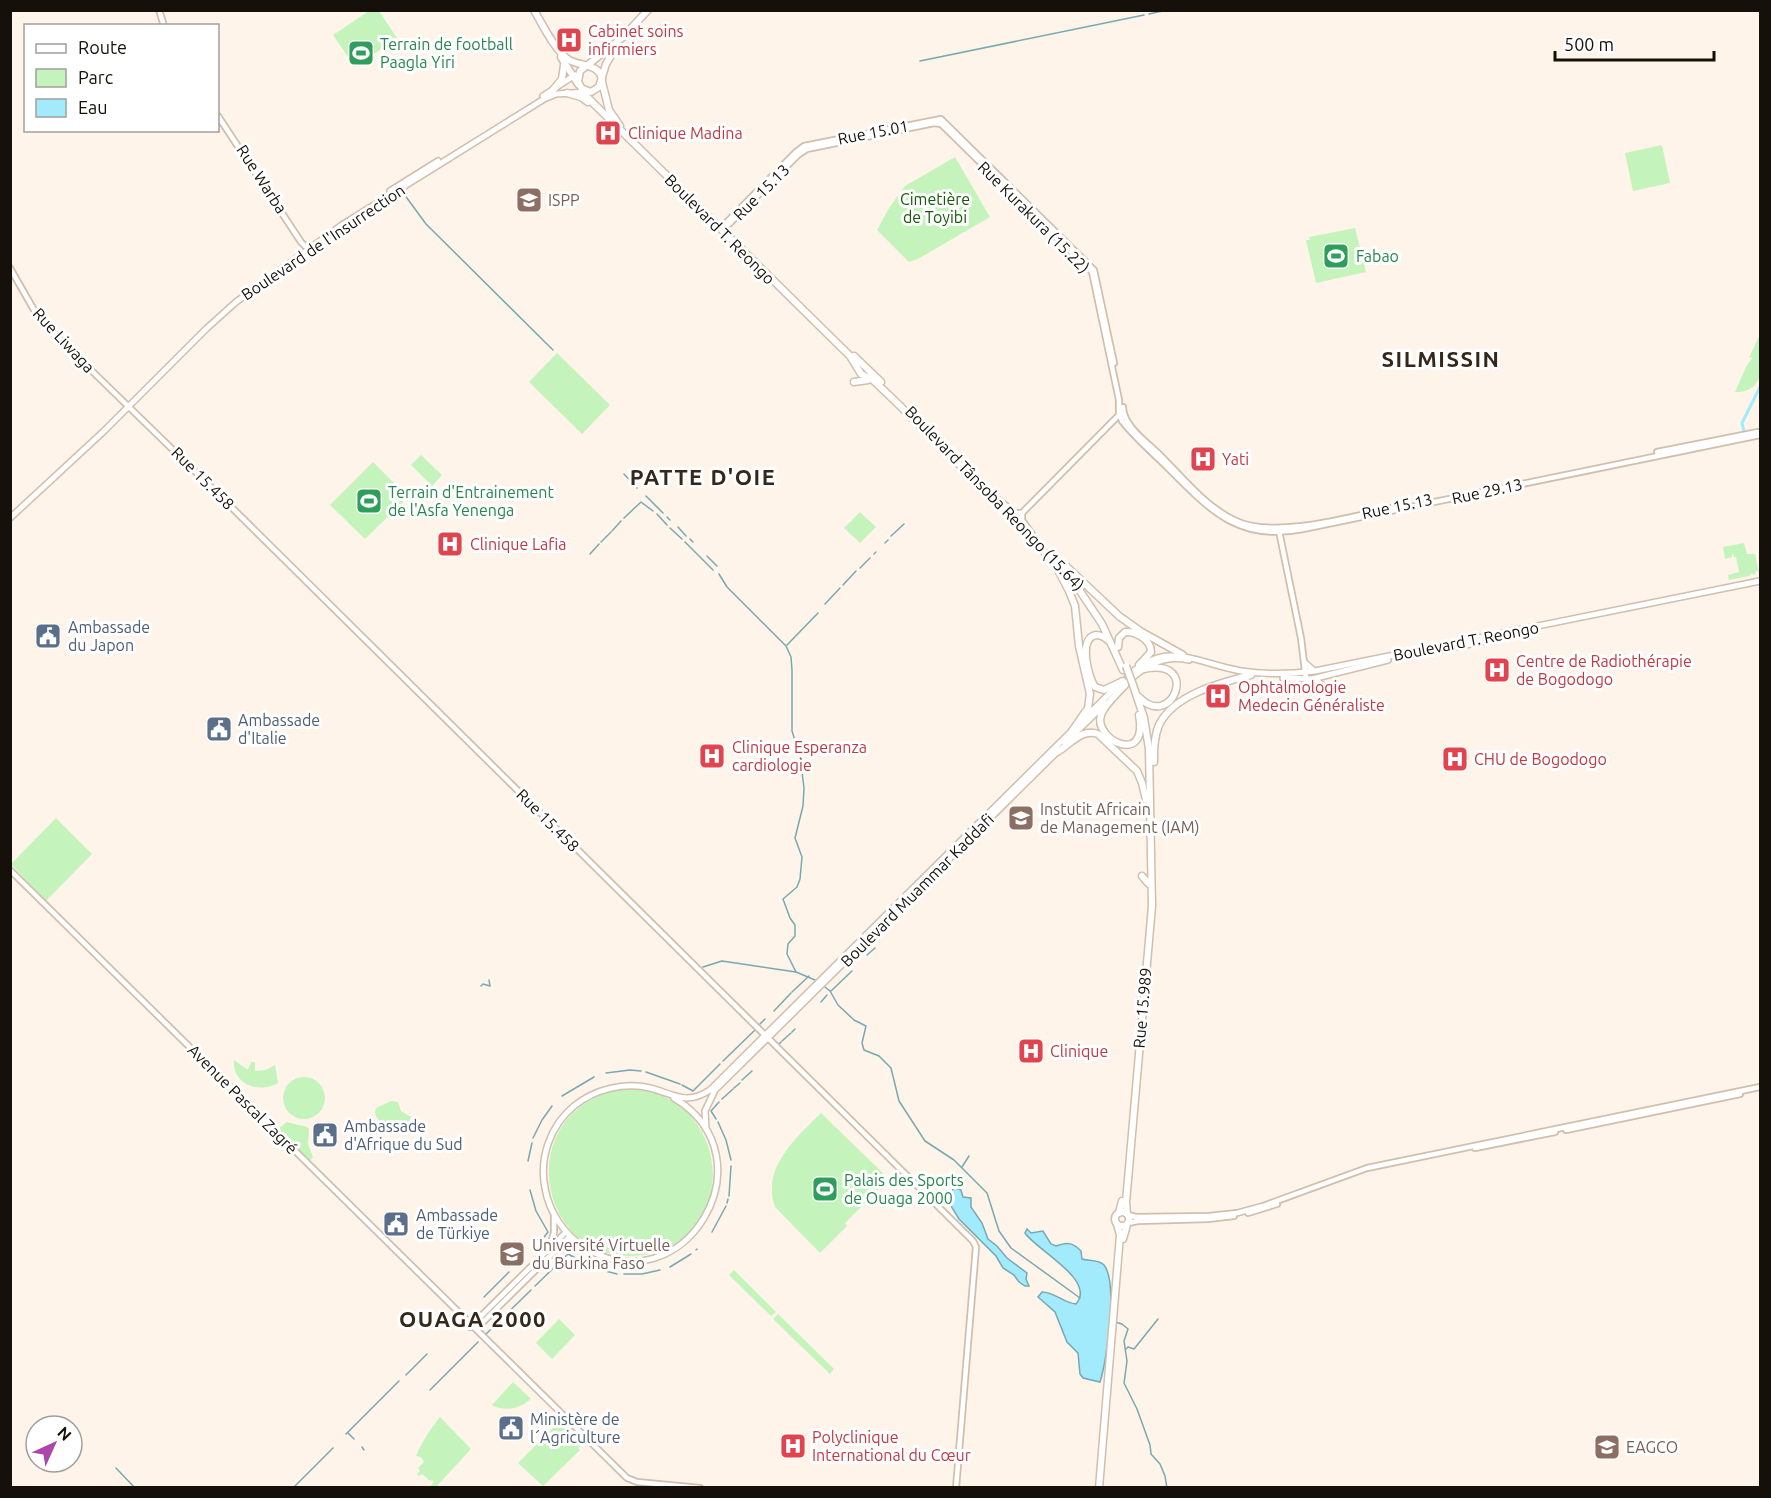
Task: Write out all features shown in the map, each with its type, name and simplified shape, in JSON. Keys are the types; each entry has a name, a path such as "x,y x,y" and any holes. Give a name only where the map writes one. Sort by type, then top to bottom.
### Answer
{"highway":[{"path":"532,10 564,61 576,75 583,91"},
{"path":"532,10 565,57 598,70 602,81"},
{"path":"576,75 623,37 648,10"},
{"path":"567,93 597,90 606,64 623,37"},
{"path":"553,90 562,79 564,61"},
{"name":"Boulevard Tânsoba Reongo (15.64)","path":"602,81 609,110 618,124 865,371 999,500 1057,562"},
{"name":"Boulevard T. Reongo","path":"583,91 596,108 719,226 1057,562 1085,597 1117,648 1129,686"},
{"path":"856,364 857,374 854,382 866,379 878,385"},
{"path":"1057,562 1124,620 1184,657"},
{"path":"1057,562 1073,601 1079,646 1090,694 1088,708 1072,731"},
{"path":"1129,686 1104,690 1095,687 1091,680 1085,647 1088,640 1095,636 1104,636 1117,648 1121,635 1127,631 1149,643 1152,648 1141,667"},
{"path":"1129,686 1143,701 1155,706 1167,704 1176,693 1176,680 1169,670 1159,666 1141,667"},
{"path":"1148,801 1155,740 1163,719 1174,707 1194,695 1229,680 1251,675"},
{"path":"1129,686 1139,714 1146,750 1148,801"},
{"path":"1129,686 1105,708 1100,717 1101,724 1117,744 1130,744 1140,735 1139,714"},
{"path":"1101,1488 1120,1235 1115,1219 1122,1206 1141,972 1148,922 1148,738 1129,686"},
{"path":"1056,752 1083,733 1098,734 1137,771 1148,801"},
{"name":"Rue 15.989","path":"1127,1215 1133,1108 1151,912 1148,801"},
{"path":"1149,867 1143,874 1149,884"},
{"path":"1114,1321 1123,1235 1128,1224 1127,1215 1119,1214"},
{"path":"1118,1224 1122,1226 1128,1224"}],"main road":[{"name":"Boulevard de l'Insurrection","path":"10,518 128,406 233,300 400,184 576,75"},
{"name":"Boulevard de l'Insurrection","path":"307,247 544,99 567,93"},
{"name":"Rue Warba","path":"219,115 307,247"},
{"name":"Rue 15.01","path":"800,151 938,119 942,120"},
{"name":"Rue Kurakura (15.22)","path":"942,120 1094,270 1113,365"},
{"name":"Rue 15.01","path":"800,151 934,123"},
{"name":"Rue Kurakura (15.22)","path":"934,123 942,125 1091,271 1113,365"},
{"name":"Rue 15.13","path":"719,226 729,224 800,151"},
{"name":"Rue Liwaga","path":"10,268 42,322 128,406"},
{"name":"Rue 15.13","path":"1113,365 1120,414 1136,431 1210,504 1238,522 1279,530 1761,433"},
{"name":"Boulevard de l'Insurrection","path":"10,514 128,406"},
{"name":"Rue 15.458","path":"128,406 969,1237 976,1247 956,1488"},
{"path":"1032,534 1022,520 1022,513 1120,414"},
{"path":"999,500 1016,513 1022,513"},
{"path":"1279,530 1308,677 1324,686"},
{"name":"Boulevard T. Reongo","path":"1184,657 1251,675 1308,677 1761,583"},
{"name":"Boulevard T. Reongo","path":"1172,654 1243,671 1308,677 1315,671 1761,583"},
{"name":"Boulevard Muammar Kaddafi","path":"674,1098 695,1097 708,1092 1056,752 1129,686 1141,667 1154,658 1172,654"},
{"name":"Boulevard Muammar Kaddafi","path":"1141,667 1161,660 1184,657"},
{"path":"1305,663 1315,671"},
{"name":"Boulevard Muammar Kaddafi","path":"706,1130 705,1111 713,1093 767,1036 1072,731 1129,686"},
{"name":"Avenue Pascal Zagré","path":"10,872 473,1328"},
{"path":"548,1254 555,1233 553,1213 544,1184 544,1159 552,1135 570,1110 595,1093 619,1086 647,1088 674,1098 692,1112 706,1130 716,1158 717,1185 710,1210 693,1234 674,1249 659,1256 643,1259 615,1259 588,1249 568,1234 553,1213"},
{"path":"1127,1215 1136,1217 1209,1216 1237,1213 1263,1206 1367,1168 1761,1088"},
{"path":"1128,1224 1138,1221 1208,1219 1252,1212 1379,1168 1761,1088"},
{"path":"473,1328 568,1234"},
{"path":"548,1254 570,1248 588,1249"},
{"path":"473,1328 626,1481 665,1488"},
{"path":"473,1328 628,1479 700,1488"}],"green space":[{"name":"Terrain de football Paagla Yiri","path":"369,11 379,11 397,38 355,67 333,35"},
{"path":"1662,145 1670,183 1633,191 1625,153"},
{"name":"Cimetière de Toyibi","path":"955,157 990,217 909,262 877,230 905,186"},
{"name":"Fabao","path":"1355,228 1366,272 1316,283 1306,240 1310,240 1309,237"},
{"path":"1760,334 1761,372 1758,380 1746,391 1735,392 1753,357 1749,358"},
{"path":"557,353 610,405 582,434 529,382"},
{"path":"421,455 442,475 432,486 411,465"},
{"name":"Terrain d'Entrainement de l'Asfa Yenenga","path":"373,462 408,497 365,539 330,505"},
{"path":"860,512 876,527 860,543 844,528"},
{"path":"1744,543 1747,554 1755,554 1759,573 1756,570 1753,575 1752,573 1749,576 1729,580 1728,575 1739,572 1736,557 1732,553 1732,557 1725,559 1723,547"},
{"path":"56,818 92,854 46,901 11,864"},
{"path":"234,1060 248,1070 251,1062 255,1062 255,1071 266,1070 275,1065 278,1083 263,1088 249,1085 237,1076"},
{"path":"304,1077 319,1083 325,1098 319,1113 304,1119 289,1113 283,1098 289,1083"},
{"path":"619,1090 656,1094 684,1109 703,1134 712,1163 711,1194 699,1221 677,1243 643,1255 607,1253 579,1238 560,1215 550,1186 550,1156 561,1127 584,1104"},
{"path":"391,1101 398,1102 401,1111 411,1117 408,1123 388,1126 377,1118 376,1108"},
{"name":"Palais des Sports de Ouaga 2000","path":"821,1113 889,1179 845,1223 847,1226 820,1253 775,1207 772,1193 773,1179 783,1155"},
{"path":"287,1122 309,1129 308,1144 313,1157 310,1161 278,1129"},
{"path":"734,1270 776,1312 771,1316 729,1275"},
{"path":"778,1314 834,1369 830,1374 773,1319"},
{"path":"559,1319 575,1335 552,1359 536,1343"},
{"path":"513,1382 531,1399 512,1408 492,1405"},
{"path":"440,1417 471,1449 436,1487 430,1487 434,1481 422,1474 419,1476 417,1474 420,1471 418,1468 424,1462 421,1457 416,1456 426,1436"},
{"path":"559,1422 581,1446 578,1448 580,1450 543,1486 518,1463"}],"water":[{"path":"954,1187 961,1190 963,1197 971,1198 971,1207 982,1223 988,1239 1007,1258 1027,1273 1026,1279 1029,1286 1019,1282 1014,1275 1003,1268 996,1256 959,1219 951,1206"},
{"path":"1027,1229 1031,1233 1043,1231 1051,1244 1056,1246 1072,1244 1081,1251 1082,1259 1104,1265 1108,1274 1111,1304 1106,1357 1100,1382 1083,1378 1080,1374 1078,1353 1067,1342 1055,1312 1038,1297 1042,1292 1047,1292 1076,1304 1080,1295 1078,1285 1072,1275 1031,1240 1025,1233"}],"waterway":[{"path":"1149,14 1167,10"},
{"path":"920,61 1144,15"},
{"path":"404,194 426,224 553,350"},
{"path":"1744,431 1742,423 1760,387"},
{"path":"624,474 637,488"},
{"path":"646,496 663,513"},
{"path":"624,518 641,502 653,511"},
{"path":"657,514 667,525"},
{"path":"667,517 670,520"},
{"path":"612,531 621,521"},
{"path":"891,536 904,524"},
{"path":"678,527 686,536"},
{"path":"670,528 682,539"},
{"path":"601,542 611,532"},
{"path":"690,539 693,542"},
{"path":"885,543 888,540"},
{"path":"685,542 713,570"},
{"path":"590,554 599,544"},
{"path":"707,556 717,566"},
{"path":"860,568 870,558"},
{"path":"843,585 856,571"},
{"path":"719,574 727,587 786,646 791,657 792,731 800,756 804,788 803,806 795,838 802,857 797,887 783,899 795,925 795,936 788,944 787,954 796,972"},
{"path":"825,604 840,588"},
{"path":"787,645 818,613"},
{"path":"867,955 875,948"},
{"path":"703,967 722,961 796,972 815,980"},
{"path":"831,991 852,971"},
{"path":"792,992 809,976"},
{"path":"481,986 483,984 490,986 489,980"},
{"path":"825,987 838,1005 854,1020 866,1026 862,1043 864,1050 879,1056 891,1068 899,1101 925,1141 954,1160 987,1193 999,1231 1011,1248 1080,1298"},
{"path":"774,1011 791,993"},
{"path":"821,1002 827,995"},
{"path":"759,1025 765,1019"},
{"path":"792,1032 795,1029"},
{"path":"723,1061 755,1030"},
{"path":"782,1041 791,1033"},
{"path":"778,1045 781,1042"},
{"path":"682,1085 693,1091 720,1064"},
{"path":"606,1073 641,1071"},
{"path":"742,1080 752,1071"},
{"path":"646,1072 680,1084"},
{"path":"562,1096 594,1077"},
{"path":"734,1088 740,1083"},
{"path":"722,1099 733,1089"},
{"path":"716,1119 711,1111 719,1102"},
{"path":"533,1138 552,1106"},
{"path":"718,1122 731,1160"},
{"path":"528,1161 532,1143"},
{"path":"962,1167 969,1156"},
{"path":"729,1196 731,1166"},
{"path":"530,1190 536,1211 548,1232 541,1241"},
{"path":"727,1203 728,1199"},
{"path":"712,1232 726,1206"},
{"path":"535,1286 568,1254 594,1268 617,1274"},
{"path":"670,1267 691,1254"},
{"path":"624,1274 642,1274 660,1270"},
{"path":"484,1297 509,1272"},
{"path":"485,1335 531,1290"},
{"path":"1126,1349 1128,1347 1134,1349 1158,1319"},
{"path":"1115,1322 1128,1329 1124,1341 1127,1361 1124,1383 1137,1409 1151,1454 1160,1464 1165,1476 1167,1488"},
{"path":"430,1390 478,1342"},
{"path":"406,1375 427,1354"},
{"path":"346,1434 399,1381"},
{"path":"348,1433 354,1439"},
{"path":"293,1488 333,1448"},
{"path":"116,1468 135,1488"}],"place":[{"name":"Cabinet soins infirmiers","path":"569,40"},
{"name":"Terrain de football Paagla Yiri","path":"361,53"},
{"name":"Clinique Madina","path":"608,133"},
{"name":"ISPP","path":"529,200"},
{"name":"Fabao","path":"1336,256"},
{"name":"Yati","path":"1203,459"},
{"name":"Terrain d'Entrainement de l'Asfa Yenenga","path":"369,501"},
{"name":"Clinique Lafia","path":"450,544"},
{"name":"Ambassade du Japon","path":"48,636"},
{"name":"Centre de Radiothérapie de Bogodogo","path":"1497,670"},
{"name":"Ophtalmologie Medecin Généraliste","path":"1218,696"},
{"name":"Ambassade d'Italie","path":"219,729"},
{"name":"Clinique Esperanza cardiologie","path":"712,756"},
{"name":"CHU de Bogodogo","path":"1455,759"},
{"name":"Instutit Africain de Management (IAM)","path":"1021,818"},
{"name":"Clinique","path":"1031,1051"},
{"name":"Ambassade d'Afrique du Sud","path":"325,1135"},
{"name":"Palais des Sports de Ouaga 2000","path":"825,1189"},
{"name":"Ambassade de Türkiye","path":"396,1224"},
{"name":"Université Virtuelle du Burkina Faso","path":"512,1254"},
{"name":"Ministère de l´Agriculture","path":"511,1428"},
{"name":"Polyclinique International du Cœur","path":"793,1446"},
{"name":"EAGCO","path":"1607,1447"}],"district":[{"name":"SILMISSIN","path":"1441,359"},
{"name":"PATTE D'OIE","path":"703,477"},
{"name":"OUAGA 2000","path":"473,1319"}]}
